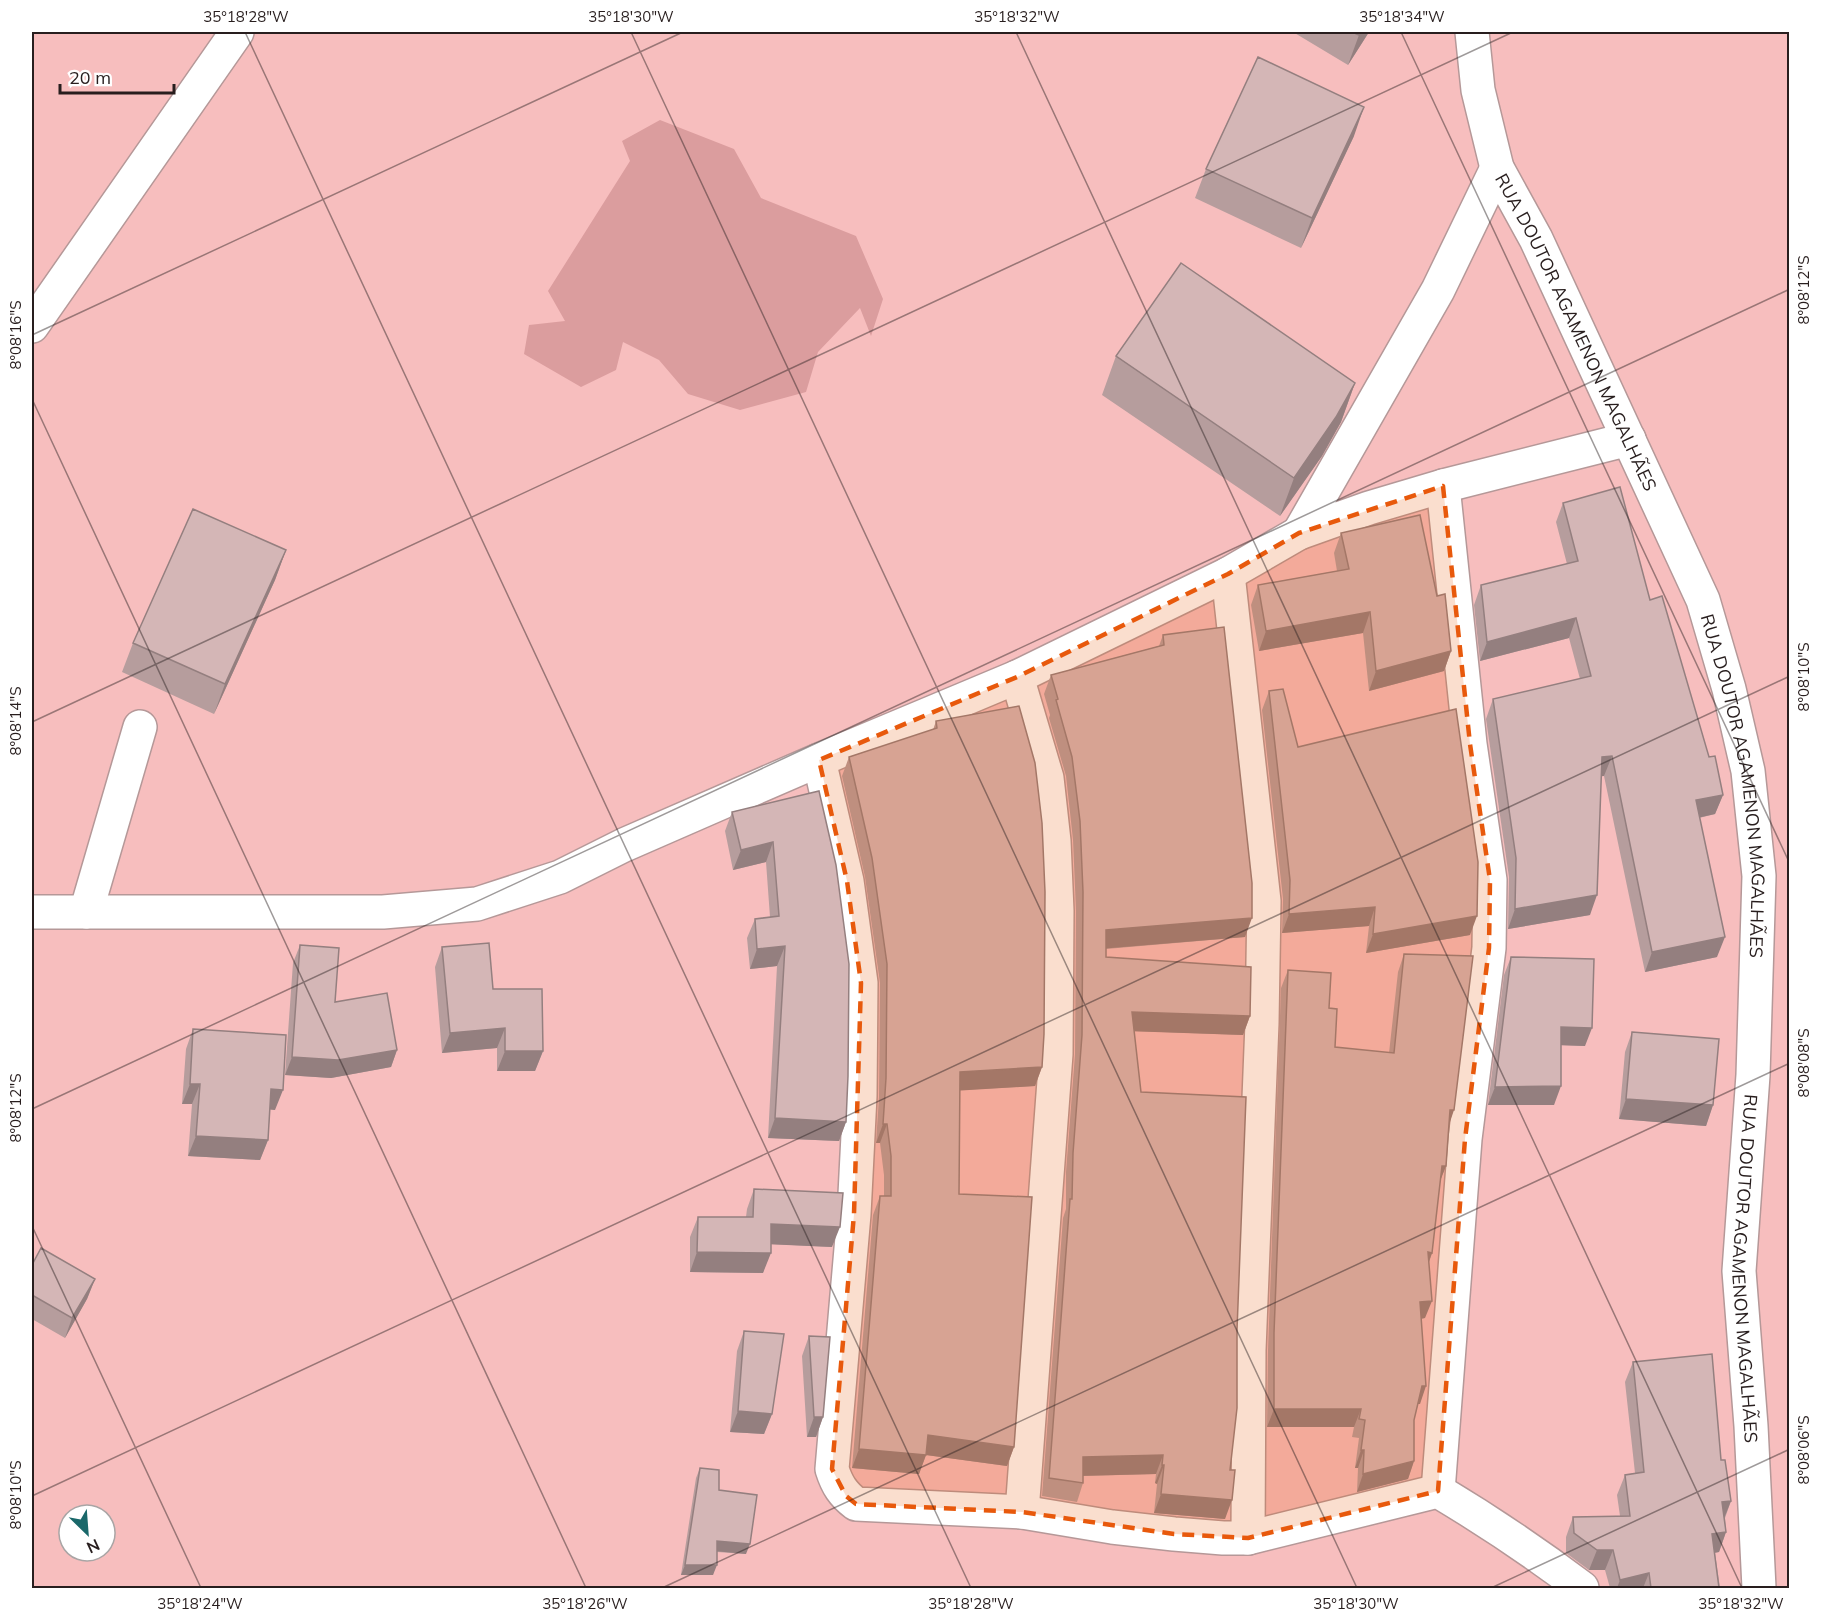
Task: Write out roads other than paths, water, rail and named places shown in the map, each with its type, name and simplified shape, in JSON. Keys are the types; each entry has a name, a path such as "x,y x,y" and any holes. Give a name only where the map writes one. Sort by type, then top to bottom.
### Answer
{"street":[{"path":"32,326 237,32"},
{"name":"RUA DOUTOR AGAMENON MAGALHÃES","path":"1472,32 1478,90 1497,168 1536,239 1703,600 1729,689 1748,771 1759,876 1753,1075 1739,1271 1751,1426 1759,1588"},
{"path":"1299,533 1438,290 1497,168"},
{"path":"32,912 382,912 477,904 560,877 624,845 1017,677 1228,574 1299,533 1369,508 1443,486 1629,439"},
{"path":"1438,1491 1465,1139 1489,948 1490,880 1470,744 1443,486"},
{"path":"1228,574 1264,901 1262,1023 1249,1350 1248,1538"},
{"path":"1017,677 1047,778 1054,841 1058,912 1056,1054 1022,1512"},
{"path":"86,912 140,728"},
{"path":"819,760 847,881 861,983 860,1096 854,1202 832,1469 837,1484 846,1496 856,1504 1022,1512 1164,1533 1248,1538 1438,1491 1551,1564 1582,1588"}]}
